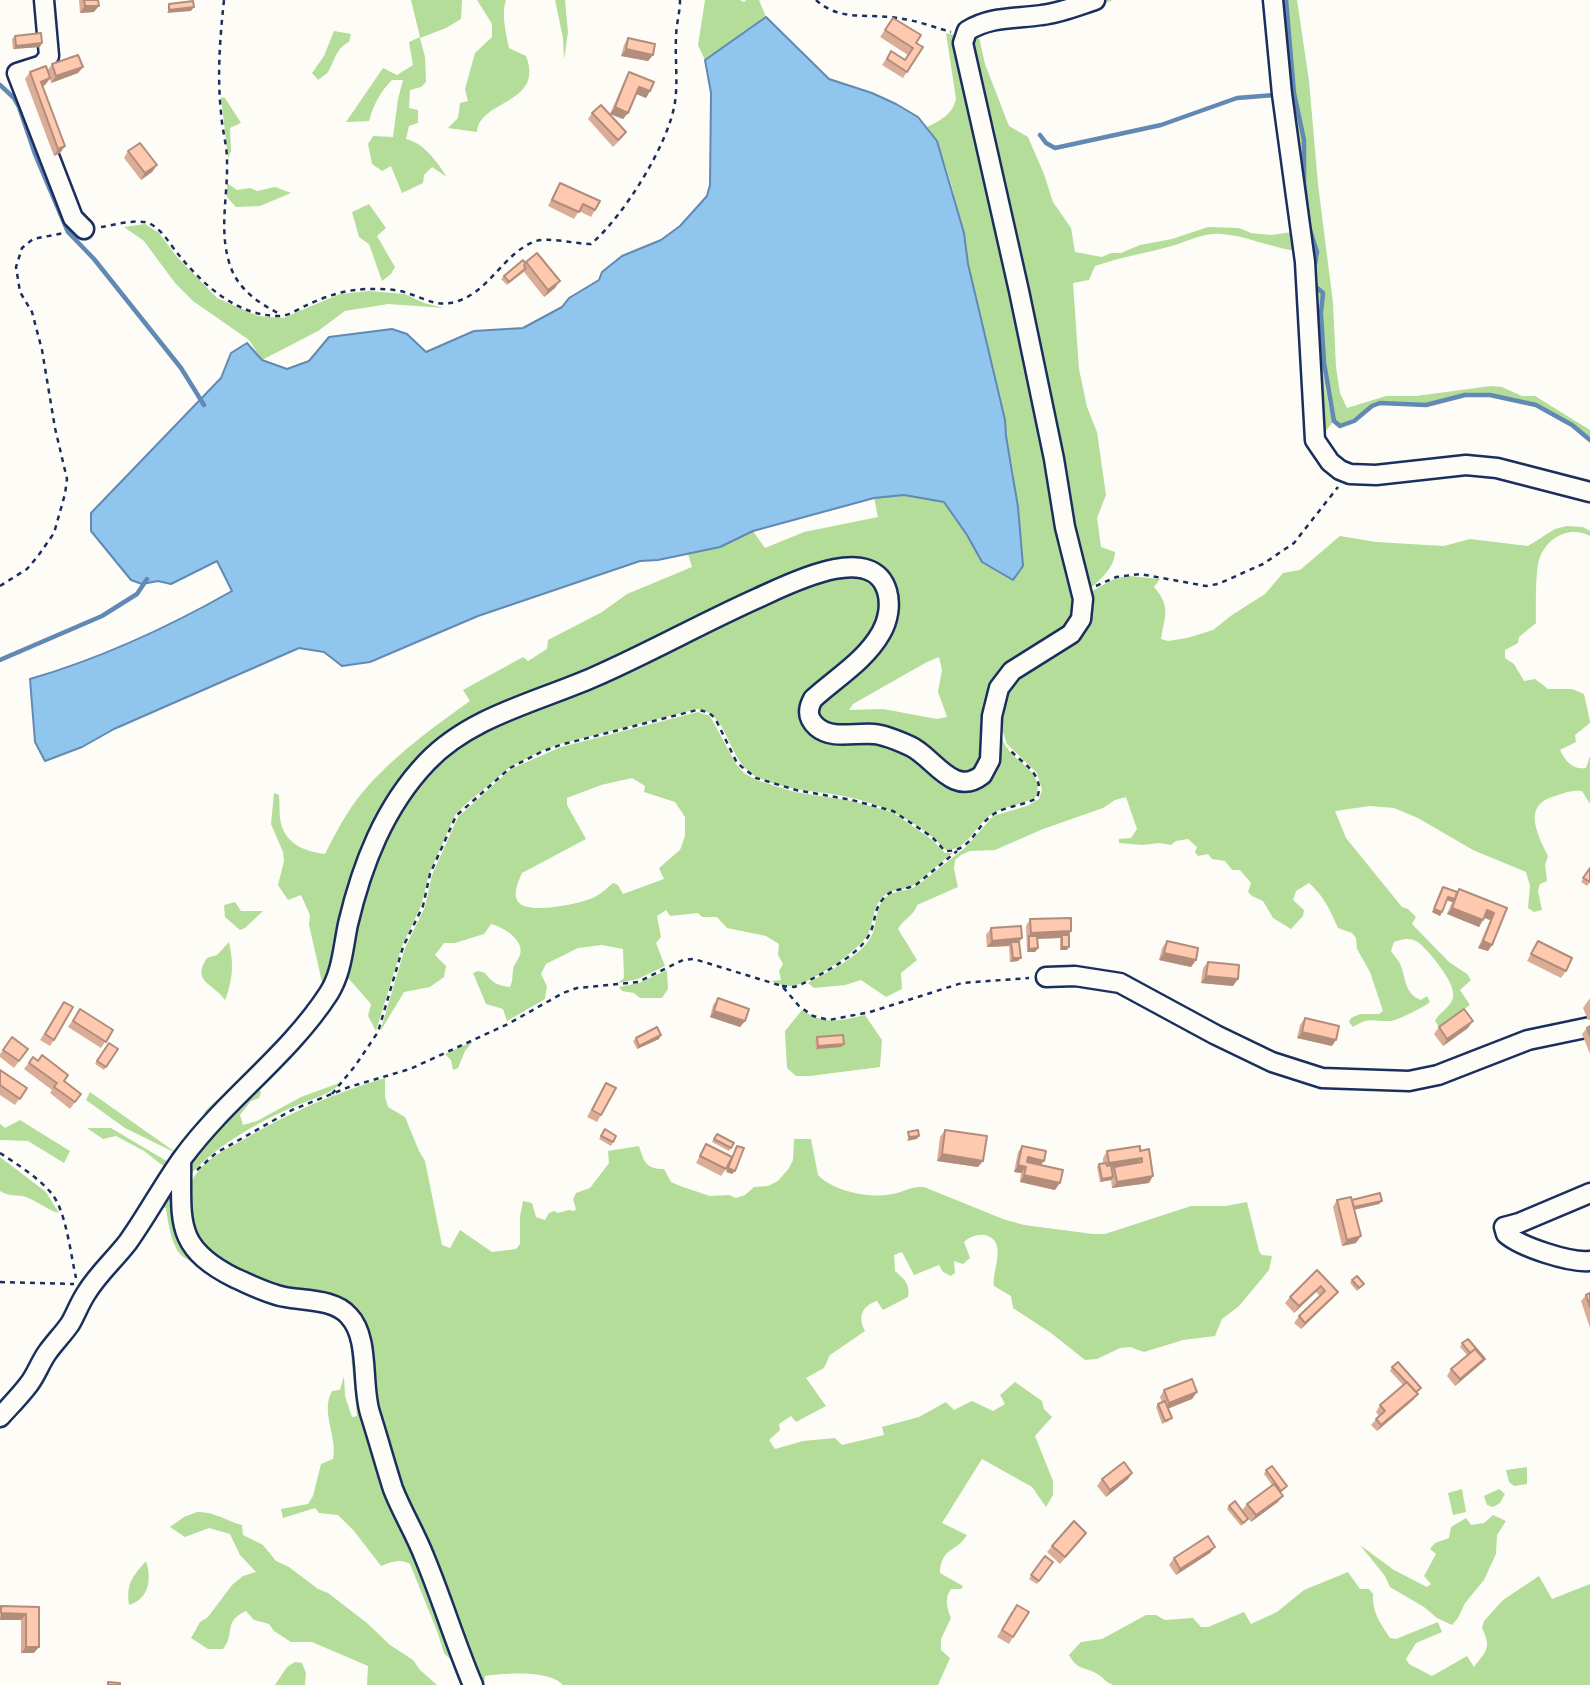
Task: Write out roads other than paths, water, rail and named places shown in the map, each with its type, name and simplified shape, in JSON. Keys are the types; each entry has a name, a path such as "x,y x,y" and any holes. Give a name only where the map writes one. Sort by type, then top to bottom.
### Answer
{"street":[{"path":"44,0 49,56 43,65 18,73 73,218 85,229"},
{"path":"0,1417 28,1385 49,1350 70,1324 87,1291 116,1258 201,1134 299,1030 330,991 342,959 360,880 377,836 405,789 426,763 461,734 499,715 598,676 794,582 834,569 858,568 874,573 884,585 888,603 886,621 871,647 813,699 808,707 810,719 816,726 834,735 851,733 884,736 917,749 951,779 977,779 982,775 990,760 992,716 999,688 1013,671 1071,634 1081,620 1083,599 1065,527 1054,459 1019,291 963,43 965,36 974,27 993,20 1059,12 1095,0"},
{"path":"1273,0 1282,94 1305,262 1315,440 1330,462 1339,470 1350,474 1376,475 1466,465 1497,468 1590,492"},
{"path":"1046,977 1075,976 1120,983 1272,1062 1322,1078 1409,1081 1428,1077 1528,1040 1590,1027"},
{"path":"181,1160 181,1214 188,1237 198,1255 219,1269 273,1294 313,1300 341,1309 354,1322 362,1343 364,1389 368,1407 394,1489 424,1555 473,1685"},
{"path":"1590,1193 1504,1227 1506,1234 1513,1241 1534,1250 1590,1261"}],"water":[{"path":"766,17 829,79 896,104 918,117 937,141 964,233 968,264 1005,420 1018,507 1023,566 1013,580 982,562 944,502 904,495 874,498 753,531 720,547 658,560 640,561 478,616 370,662 342,666 324,652 299,648 114,729 82,747 45,761 35,742 30,679 83,662 134,641 232,591 217,561 171,584 158,581 142,584 131,580 91,531 91,513 221,378 231,353 247,343 262,360 287,369 309,361 329,337 392,329 407,334 426,352 474,331 523,328 562,307 569,298 599,280 602,272 622,256 661,240 680,226 707,196 710,185 711,93 705,60"}],"waterway":[{"path":"1286,0 1294,93 1304,140 1304,183 1309,227 1317,252 1313,275 1316,287 1323,293 1321,313 1324,363 1334,421 1340,426 1354,421 1380,403 1426,405 1465,395 1490,395 1536,405 1572,425 1590,440"},
{"path":"0,85 19,107 35,154 68,232 94,259 181,368 204,405"},
{"path":"1040,135 1046,143 1055,148 1161,125 1237,98 1275,95"},
{"path":"0,660 102,616 137,594 147,579"}]}
